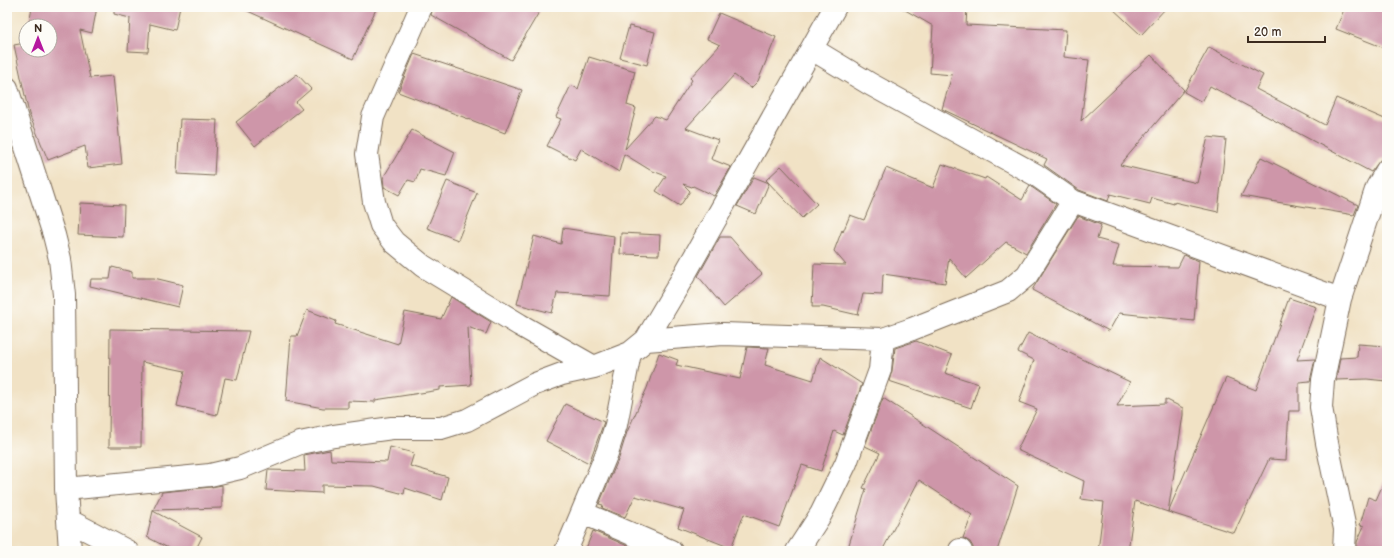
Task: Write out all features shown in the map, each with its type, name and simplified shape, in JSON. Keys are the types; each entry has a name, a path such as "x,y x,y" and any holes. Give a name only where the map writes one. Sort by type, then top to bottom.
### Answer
{"street":[{"path":"421,7 373,117 367,154 374,202 381,224 394,242 423,266 520,325 594,367"},
{"path":"66,489 210,475 240,468 306,441 392,428 441,428 467,420 535,384 562,374 594,367 630,353 646,340 835,7"},
{"path":"812,49 870,84 1036,175 1073,201 1340,299"},
{"path":"7,88 54,235 60,259 64,295 66,489 70,551"},
{"path":"1344,551 1345,529 1328,451 1322,407 1323,380 1340,299 1377,187 1387,170"},
{"path":"646,340 723,334 883,339 1008,291 1027,275 1073,201"},
{"path":"797,551 821,514 846,463 880,370 883,339"},
{"path":"566,551 607,453 616,425 630,353"},
{"path":"582,513 671,551"},
{"path":"68,520 127,551"}],"building":[{"path":"32,7 97,7 92,33 80,30 90,78 113,76 122,164 88,168 85,146 48,160 29,114 14,45 18,44 18,58 58,58 58,18 30,18"},
{"path":"114,7 180,7 175,30 150,24 148,52 128,51 130,18 114,14"},
{"path":"239,7 377,7 353,59"},
{"path":"433,7 542,7 511,60 431,15"},
{"path":"900,7 967,7 966,25 1066,30 1064,57 1089,60 1081,121 1151,55 1184,90 1120,165 1197,183 1208,137 1226,139 1218,212 1174,202 1174,204 1152,198 1150,204 1110,194 1108,201 1079,190 1044,165 1047,159 942,109 952,75 930,73 933,26"},
{"path":"1111,7 1167,7 1141,35"},
{"path":"1345,7 1387,7 1387,49 1336,29"},
{"path":"719,13 776,37 758,81 751,88 734,75 686,128 718,140 711,159 731,167 714,196 693,186 683,184 690,191 680,206 656,191 666,176 650,170 624,154 619,172 581,149 575,160 547,146 561,119 556,117 571,85 578,89 589,57 635,71 627,105 636,108 625,149 655,116 666,120 692,80 690,78 720,45 707,39"},
{"path":"629,26 655,32 647,65 620,58"},
{"path":"1209,47 1263,75 1256,89 1325,125 1336,98 1387,120 1387,158 1381,159 1371,172 1210,86 1202,102 1184,92"},
{"path":"414,54 522,90 505,133 398,92"},
{"path":"297,74 311,89 296,102 302,109 255,146 236,122"},
{"path":"180,119 217,120 214,176 177,174"},
{"path":"412,130 455,152 446,176 420,169 415,182 408,180 399,195 384,187 383,178"},
{"path":"1261,157 1358,205 1354,215 1241,196"},
{"path":"942,164 985,179 986,177 1022,200 1030,186 1056,204 1026,253 1006,242 966,278 949,258 945,283 883,274 882,295 863,294 858,315 823,307 812,307 814,264 846,265 834,251 842,230 843,232 850,215 864,220 886,168 933,188"},
{"path":"781,166 817,204 802,218 766,180"},
{"path":"754,177 769,183 756,214 737,206"},
{"path":"447,181 477,193 458,240 427,228"},
{"path":"80,203 124,205 123,237 78,235"},
{"path":"1078,216 1101,225 1097,239 1119,245 1113,266 1178,267 1184,255 1199,261 1194,321 1119,313 1109,331 1032,290"},
{"path":"563,228 614,236 610,296 557,293 552,313 517,304 534,236 561,244"},
{"path":"621,233 660,235 659,255 620,254"},
{"path":"720,237 730,237 762,274 724,307 698,276"},
{"path":"112,267 132,272 132,278 154,278 183,285 178,307 90,286 91,279 110,279"},
{"path":"451,297 491,322 486,334 468,327 471,385 440,387 440,390 375,400 375,402 348,401 348,408 323,408 286,401 291,336 297,336 307,310 336,321 335,324 398,344 405,312 441,319"},
{"path":"1289,298 1316,307 1297,360 1315,359 1310,381 1299,382 1299,411 1289,411 1286,460 1269,459 1234,533 1168,512 1226,378 1256,390"},
{"path":"110,329 249,331 237,380 225,378 217,415 177,406 185,371 142,362 141,447 109,447"},
{"path":"1028,333 1130,382 1117,406 1165,404 1165,399 1183,408 1168,512 1135,501 1128,551 1098,551 1104,502 1081,499 1084,481 1017,450 1037,409 1019,402 1034,360 1018,352"},
{"path":"916,341 952,355 945,373 979,384 971,408 889,381 895,348"},
{"path":"1358,344 1387,346 1386,381 1367,379 1336,380 1340,358 1357,357"},
{"path":"747,347 769,348 765,365 813,380 820,357 862,384 843,435 834,431 821,471 802,465 779,527 744,514 731,548 678,527 684,510 635,496 625,517 602,508 603,505 599,504 619,458 627,432 647,388 659,353 678,360 676,365 740,379"},
{"path":"883,398 1018,486 997,551 973,551 973,547 970,542 963,538 972,515 919,480 882,551 847,551 866,489 863,488 880,453 865,446"},
{"path":"565,404 604,422 589,463 546,441"},
{"path":"390,447 414,453 410,466 448,477 442,500 405,488 404,494 374,486 322,485 322,493 266,490 268,470 305,471 304,455 330,450 331,460 387,462"},
{"path":"1387,475 1387,551 1357,551 1357,542 1364,526 1360,525 1368,497 1376,500"},
{"path":"222,485 222,508 153,510 162,492"},
{"path":"153,511 202,537 195,551 174,551 147,537"},
{"path":"593,531 639,551 585,551"}]}
